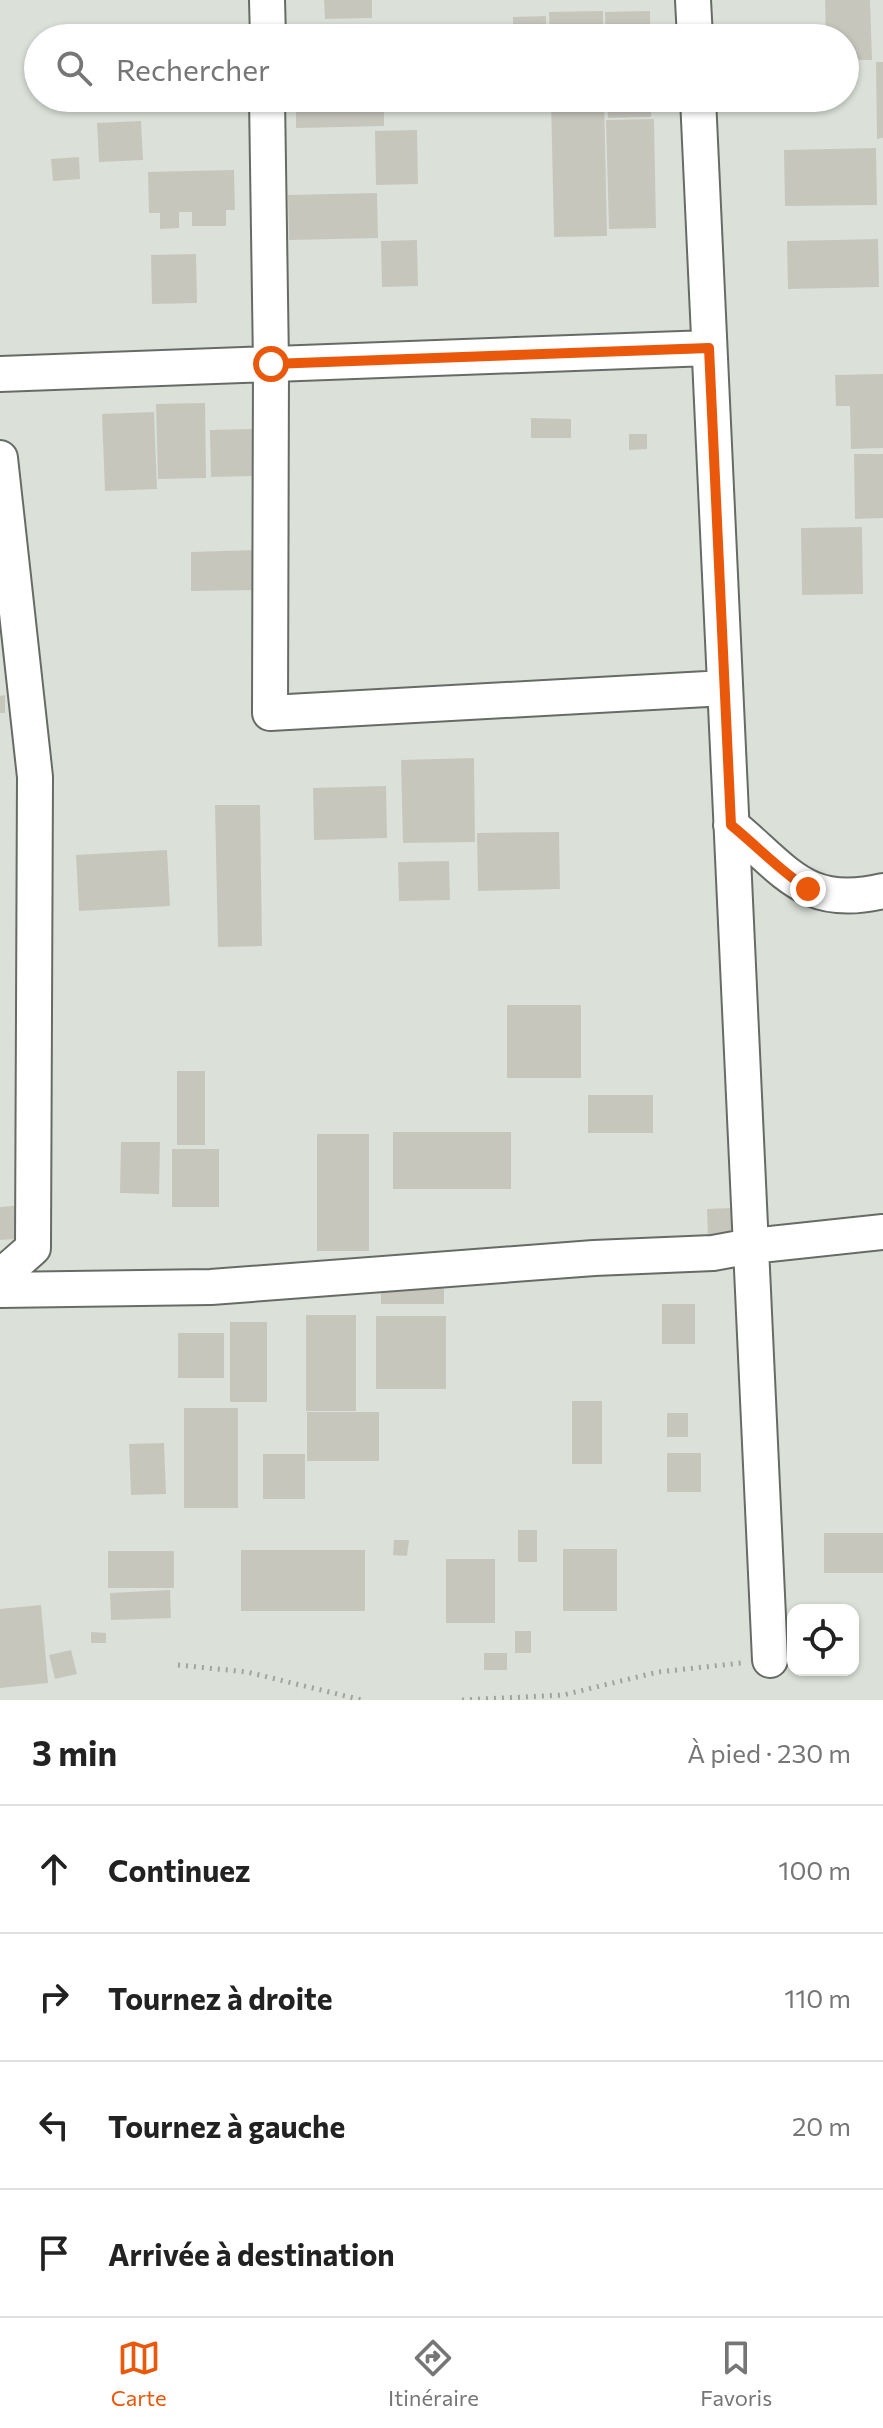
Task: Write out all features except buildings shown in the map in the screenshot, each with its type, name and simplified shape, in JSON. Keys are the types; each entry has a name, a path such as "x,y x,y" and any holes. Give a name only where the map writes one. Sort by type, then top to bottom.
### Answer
{"street":[{"path":"267,0 268,24"},
{"path":"693,0 694,24"},
{"path":"267,112 271,364 270,713 725,688"},
{"path":"699,112 770,1660"},
{"path":"0,374 709,348"},
{"path":"0,458 35,777 33,1248 0,1277"},
{"path":"731,825 766,853 786,875 808,889 847,898 883,891"},
{"path":"0,1290 211,1287 594,1258 713,1253 883,1232"}],"path":[{"path":"462,1700 563,1695 658,1672 770,1660"},
{"path":"178,1665 247,1672 362,1700"}],"route":[{"path":"271,364 709,348 731,825 766,853 786,875 808,889"}]}
